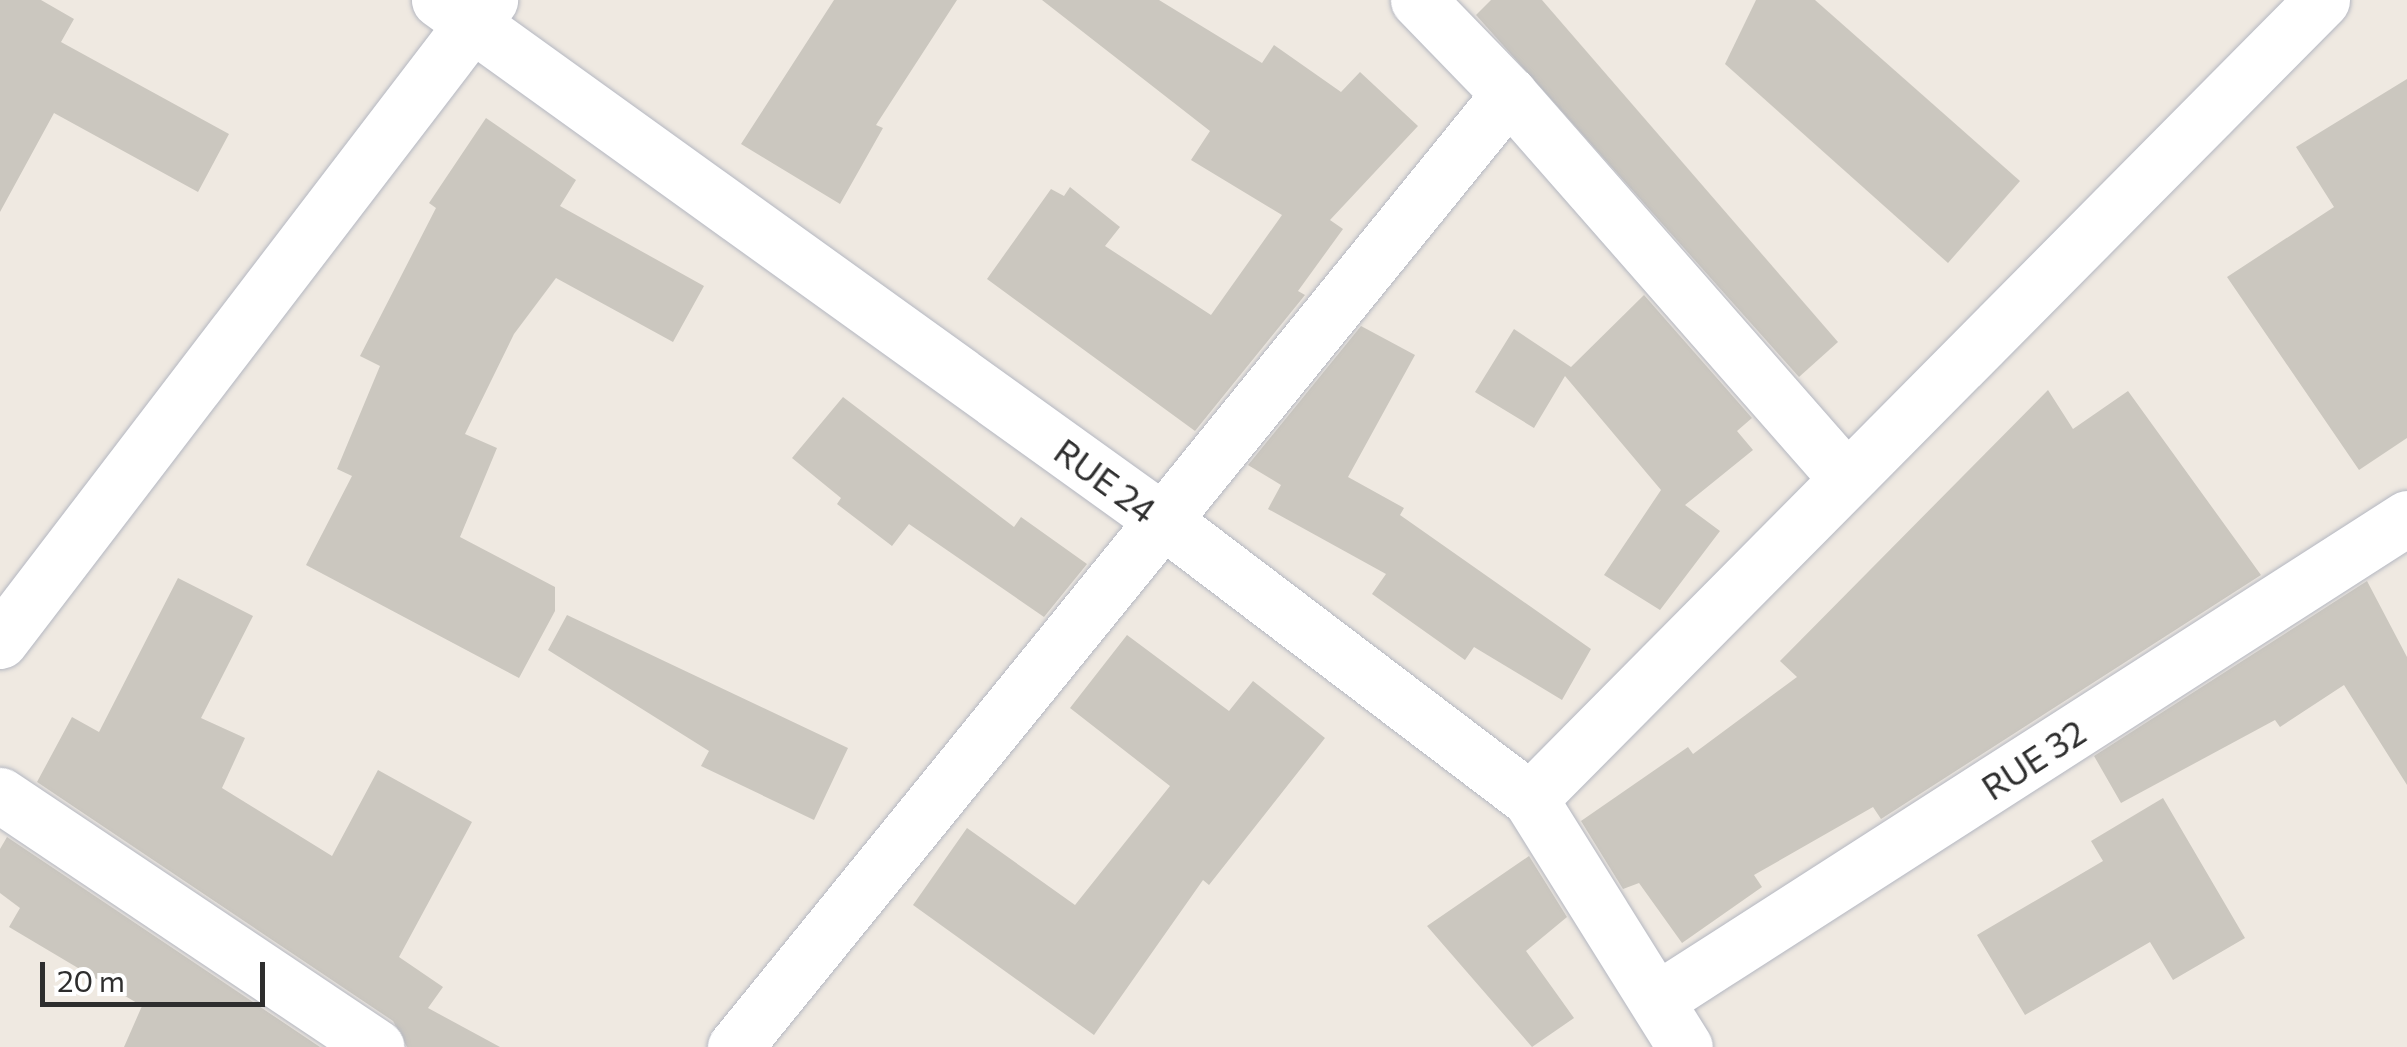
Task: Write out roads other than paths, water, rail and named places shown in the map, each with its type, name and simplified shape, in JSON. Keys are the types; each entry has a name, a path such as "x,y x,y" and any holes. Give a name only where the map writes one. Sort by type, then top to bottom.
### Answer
{"street":[{"path":"1418,0 1510,94 1845,476"},
{"path":"1530,799 1845,476 2322,0"},
{"path":"6,620 467,8"},
{"name":"RUE 24","path":"467,8 1165,522 1530,799 1685,1047"},
{"path":"735,1047 1510,94"},
{"name":"RUE 32","path":"1658,999 2407,518"},
{"path":"0,795 376,1047"}]}
